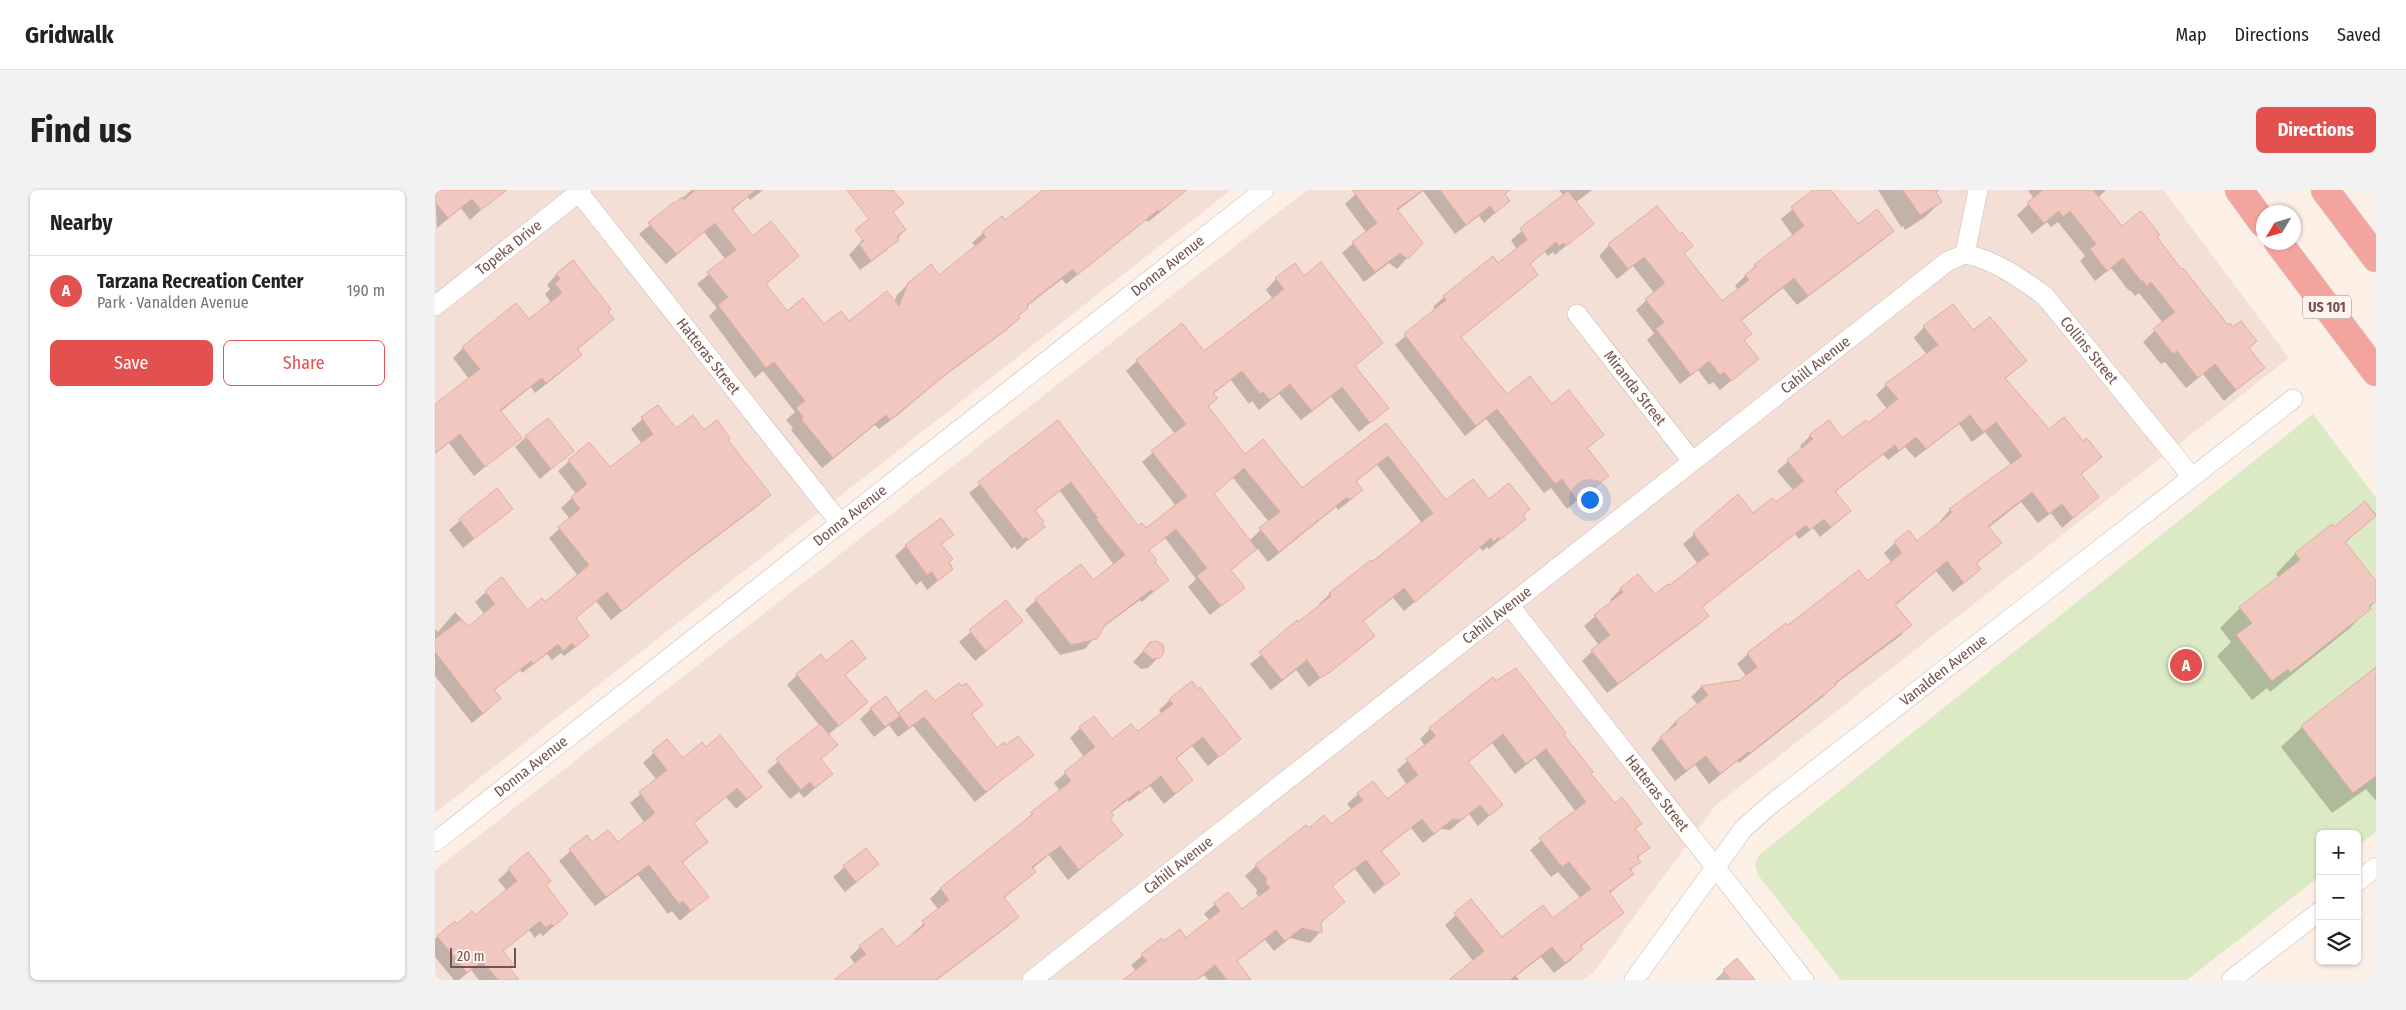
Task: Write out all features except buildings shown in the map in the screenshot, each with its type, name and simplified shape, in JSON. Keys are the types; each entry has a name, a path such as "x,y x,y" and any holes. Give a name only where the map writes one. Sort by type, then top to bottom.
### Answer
{"highway":[{"path":"2239,190 2256,213"},
{"path":"2325,190 2376,258"},
{"name":"US 101","path":"2285,250 2376,372"}],"street":[{"name":"Donna Avenue","path":"435,842 1264,190"},
{"path":"1965,254 1978,190"},
{"name":"Hatteras Street","path":"579,191 840,524"},
{"name":"Topeka Drive","path":"435,306 579,191"},
{"name":"Cahill Avenue","path":"1032,980 1948,261 1965,254"},
{"name":"Collins Street","path":"1965,254 1982,257 2021,278 2045,296 2192,477"},
{"name":"Miranda Street","path":"1577,314 1692,461"},
{"name":"Vanalden Avenue","path":"1634,980 1743,830 1770,805 2293,399"},
{"name":"Hatteras Street","path":"1510,606 1804,980"},
{"path":"2361,879 2376,868"},
{"path":"2231,980 2316,914"}],"shaded area":[{"path":"435,190 1231,190 435,813"},
{"path":"1307,190 2163,190 2289,358 1715,806 1593,973 1583,980 435,980 435,870"}],"green space":[{"path":"2313,414 2376,498 2376,832 2361,843 2361,830 2316,830 2316,879 2187,980 1841,980 1758,875 1755,864 1759,855"}],"place":[{"name":"Tarzana Recreation Center","path":"2186,665"}]}
